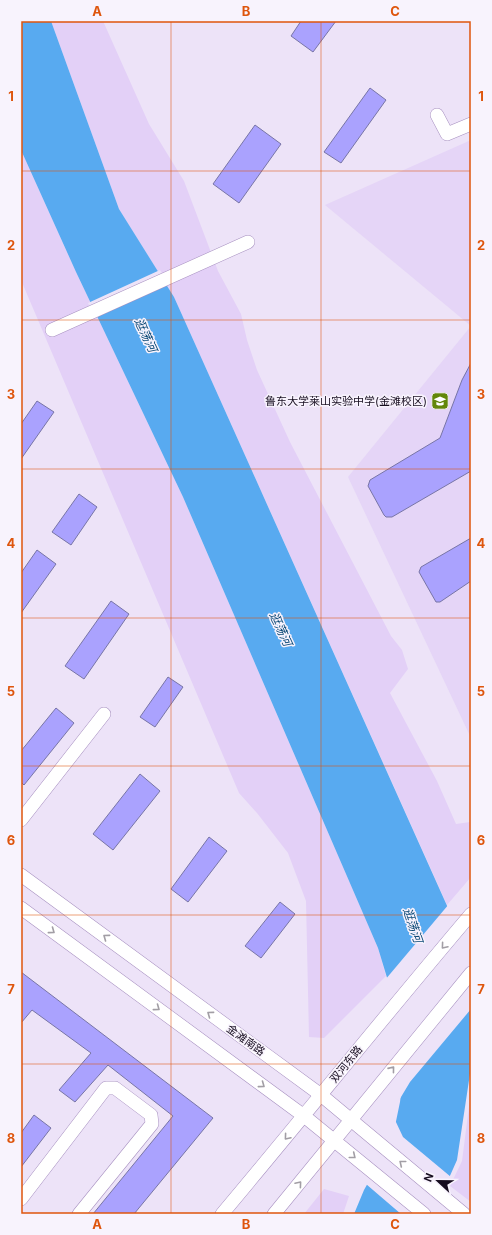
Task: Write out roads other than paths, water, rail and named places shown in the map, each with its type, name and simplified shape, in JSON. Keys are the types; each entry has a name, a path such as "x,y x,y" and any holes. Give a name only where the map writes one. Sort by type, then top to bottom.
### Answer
{"street":[{"path":"437,115 447,134 471,124"},
{"path":"52,330 248,242"},
{"path":"21,820 104,714"},
{"name":"金滩南路","path":"21,875 320,1095 464,1214"},
{"path":"21,908 304,1116 424,1214"},
{"name":"双河东路","path":"222,1214 470,915"},
{"path":"274,1214 471,973"},
{"path":"21,1199 106,1088 114,1088 151,1114 152,1124 79,1214"}],"water":[{"name":"逛荡河","path":"21,21 51,21 119,209 174,297 457,928 471,999 471,1067 457,1160 445,1187 429,1214 354,1214 364,1190 388,1147 394,1131 400,1102 405,1062 402,1027 378,948 183,497 76,272 21,150"}],"place":[{"name":"鲁东大学莱山实验中学(金滩校区)","path":"440,401"}]}
